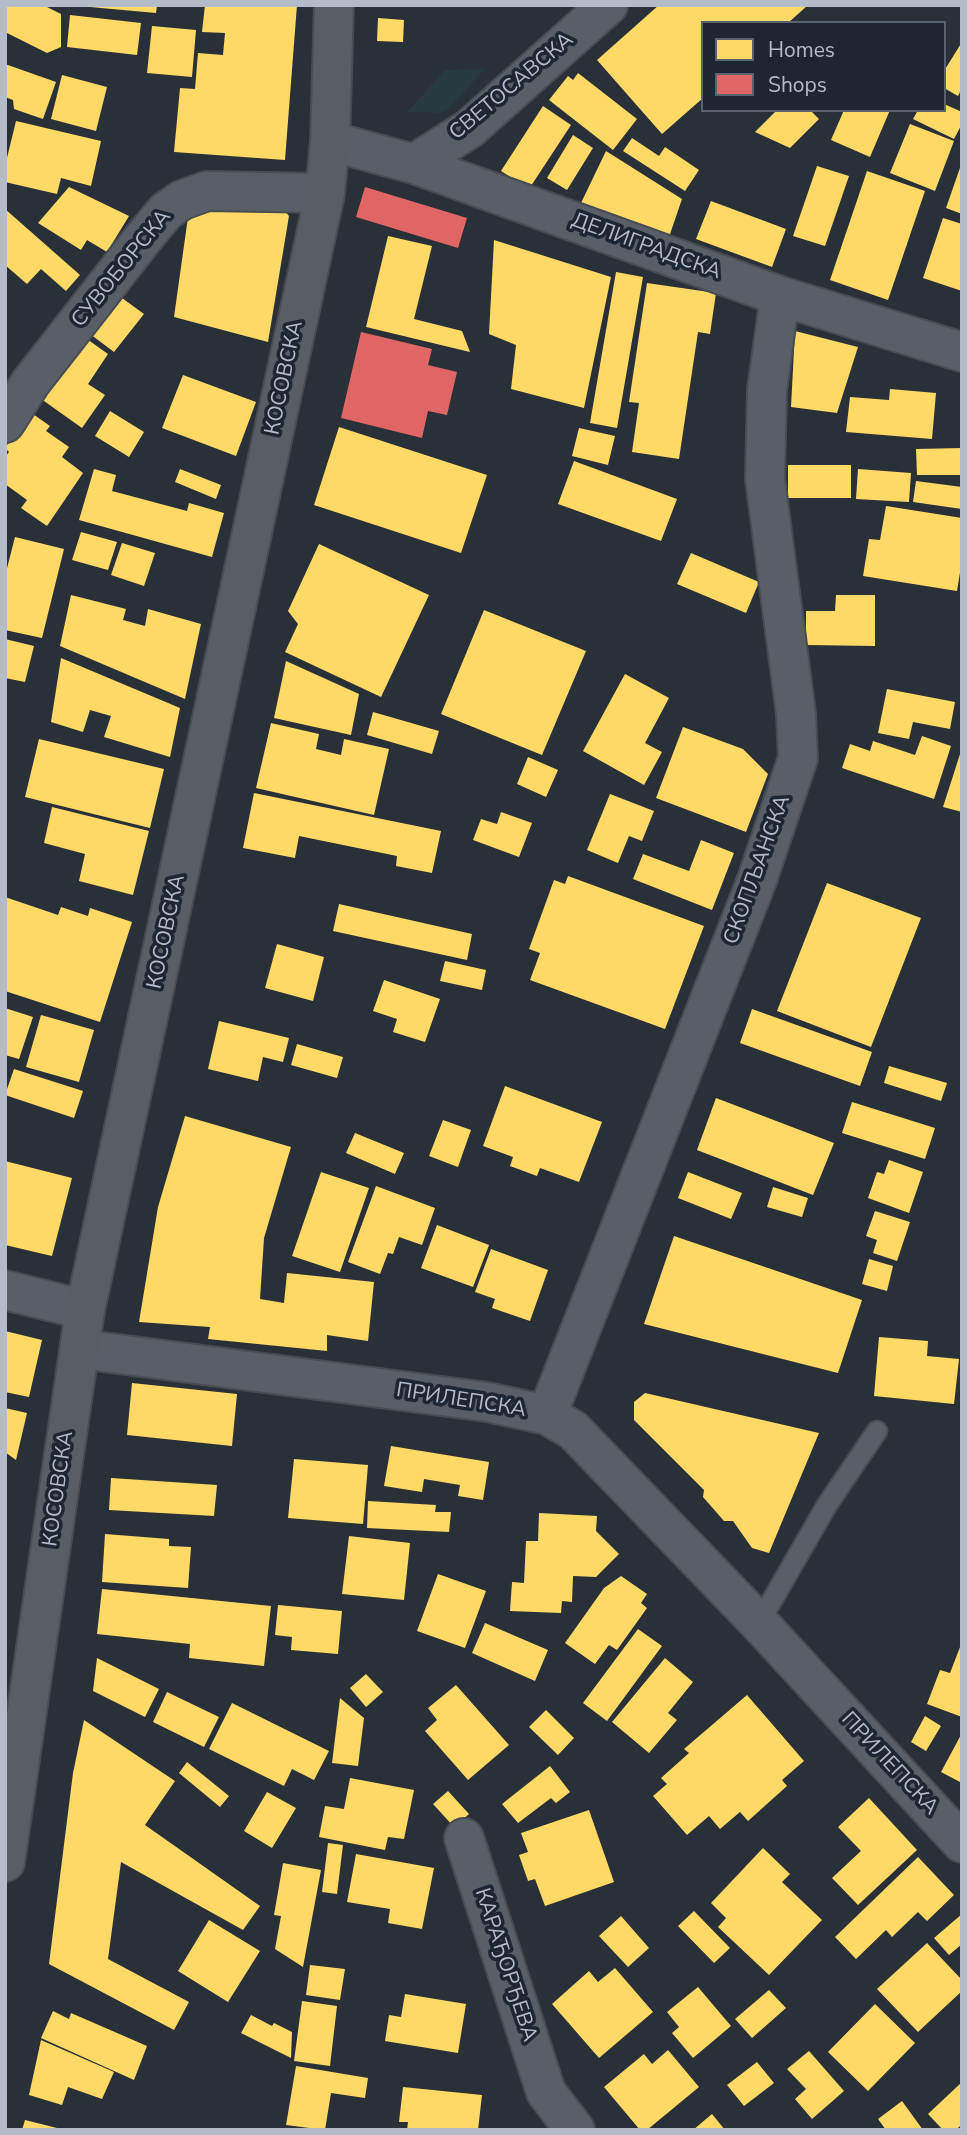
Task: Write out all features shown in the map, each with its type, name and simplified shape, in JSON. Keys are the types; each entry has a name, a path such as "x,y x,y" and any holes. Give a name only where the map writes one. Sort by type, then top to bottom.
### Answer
{"main road":[{"name":"КОСОВСКА","path":"5,1862 85,1310 325,193 330,141 334,5"}],"street":[{"name":"СВЕТОСАВСКА","path":"414,164 469,129 608,5"},
{"name":"ДЕЛИГРАДСКА","path":"330,141 414,164 780,296 962,352"},
{"name":"СУВОБОРСКА","path":"5,423 32,383 166,211 182,200 207,191 325,193"},
{"name":"СКОПЉАНСКА","path":"547,1415 757,880 798,758 796,714 765,480 767,390 780,296"},
{"path":"5,1290 85,1310"},
{"name":"ПРИЛЕПСКА","path":"80,1349 487,1402 547,1415 573,1430 759,1623 962,1843"},
{"name":"КАРАЂОРЂЕВА","path":"464,1838 546,2092 575,2130"},
{"name":"КАРАЂОРЂЕВА","path":"540,2130 546,2092"}],"lane":[{"path":"759,1623 827,1505 877,1431"}],"green space":[{"path":"485,69 449,108 440,113 407,112 445,70"}],"building: Homes":[{"path":"5,5 43,5 61,14 61,47 47,53 5,32"},
{"path":"157,5 156,13 90,7"},
{"path":"205,5 297,5 285,160 174,152 180,88 195,89 198,53 223,55 225,33 202,32"},
{"path":"659,5 808,5 790,21 701,21 701,100 662,134 597,60"},
{"path":"70,15 141,23 137,55 67,47"},
{"path":"378,18 404,20 403,42 377,41"},
{"path":"152,26 196,30 192,77 147,73"},
{"path":"962,42 962,88 958,96 946,89 946,68"},
{"path":"5,64 56,82 43,119 14,109 13,100 5,97"},
{"path":"578,73 637,119 613,150 549,100 568,76 573,80"},
{"path":"62,75 107,87 96,131 51,119"},
{"path":"946,105 962,112 962,124 954,139 913,119 917,112 946,112"},
{"path":"543,106 571,125 529,189 501,171"},
{"path":"775,112 812,112 819,119 790,148 755,132"},
{"path":"843,112 889,112 870,157 831,140"},
{"path":"16,121 101,141 91,186 61,178 57,194 5,182 5,166"},
{"path":"910,124 954,141 935,191 890,173"},
{"path":"573,135 593,148 567,190 547,178"},
{"path":"632,138 659,156 665,147 699,170 685,191 623,151"},
{"path":"606,151 682,199 669,237 581,203"},
{"path":"962,165 962,214 946,208"},
{"path":"817,166 849,176 825,246 793,236"},
{"path":"867,171 925,191 888,300 830,280"},
{"path":"69,187 129,216 107,252 87,240 81,250 38,223"},
{"path":"711,201 786,229 772,267 696,239"},
{"path":"280,205 289,216 268,342 174,317 189,210"},
{"path":"5,209 80,275 66,291 41,269 27,284 5,265"},
{"path":"943,218 962,224 962,291 923,278"},
{"path":"388,236 432,246 414,319 462,331 470,352 366,327"},
{"path":"494,240 611,277 584,408 511,389 516,345 489,334"},
{"path":"616,272 643,277 617,428 590,423"},
{"path":"647,283 716,293 710,334 698,332 679,459 632,452 639,403 629,402"},
{"path":"111,290 144,314 114,352 82,328"},
{"path":"795,331 858,347 837,413 791,407"},
{"path":"80,334 108,354 88,384 105,395 82,428 37,396"},
{"path":"183,375 256,402 236,456 162,428"},
{"path":"890,389 936,393 932,439 846,432 850,397 889,400"},
{"path":"110,411 144,432 129,457 95,436"},
{"path":"30,412 50,426 46,431 69,447 62,457 83,473 47,526 21,508 27,500 5,484 5,457 9,452 5,448"},
{"path":"339,427 487,475 461,553 314,505"},
{"path":"579,428 615,436 608,465 572,456"},
{"path":"962,448 962,475 917,475 916,449"},
{"path":"574,461 677,499 661,541 558,504"},
{"path":"788,465 851,465 851,498 788,498"},
{"path":"94,469 116,475 112,491 187,511 189,503 224,513 212,557 79,520"},
{"path":"180,469 221,485 216,499 175,482"},
{"path":"858,469 911,473 909,502 856,499"},
{"path":"916,481 962,487 962,509 913,502"},
{"path":"886,506 962,518 962,560 957,591 863,576 869,539 880,540"},
{"path":"81,532 117,542 108,570 72,560"},
{"path":"15,537 64,549 42,638 5,630 5,576"},
{"path":"122,543 155,553 144,586 111,575"},
{"path":"319,544 429,595 381,697 285,652 298,624 288,611"},
{"path":"691,553 759,582 746,613 677,584"},
{"path":"71,595 126,609 123,620 145,626 148,609 201,624 185,699 60,646"},
{"path":"836,595 875,595 875,646 806,645 806,611 835,611"},
{"path":"484,610 586,651 542,755 441,714"},
{"path":"5,639 34,646 25,682 5,678"},
{"path":"61,658 180,708 170,757 104,737 111,716 90,710 83,732 51,722"},
{"path":"286,661 359,694 351,735 274,718"},
{"path":"625,674 669,698 645,743 662,752 644,785 583,751"},
{"path":"887,689 955,702 950,729 913,722 909,739 878,733"},
{"path":"373,712 439,731 432,754 367,735"},
{"path":"271,723 319,734 316,749 341,755 344,739 389,749 374,815 256,788"},
{"path":"683,727 743,749 768,774 746,832 656,798"},
{"path":"922,736 951,746 934,799 842,768 850,744 870,751 873,741 915,755"},
{"path":"39,739 164,769 150,828 25,797"},
{"path":"962,751 962,812 943,807"},
{"path":"528,757 558,770 546,797 517,784"},
{"path":"254,793 441,831 432,873 396,866 397,856 299,836 295,858 243,848"},
{"path":"610,794 654,811 642,841 629,836 618,863 587,850"},
{"path":"52,807 149,831 133,895 79,881 85,854 44,843"},
{"path":"501,812 532,823 519,857 473,840 481,819 497,824"},
{"path":"701,840 734,853 712,910 633,879 643,854 689,871"},
{"path":"568,876 704,926 665,1029 530,980 540,953 529,949 554,880 565,884"},
{"path":"827,883 921,918 871,1047 777,1011"},
{"path":"5,897 58,915 61,907 88,916 90,908 132,922 100,1022 5,991"},
{"path":"339,904 472,934 467,960 333,931"},
{"path":"277,944 324,957 313,1001 265,988"},
{"path":"445,961 486,970 482,990 440,981"},
{"path":"384,980 440,999 425,1042 393,1032 397,1019 373,1011"},
{"path":"5,1008 33,1017 19,1059 5,1055"},
{"path":"752,1009 872,1052 860,1086 740,1043"},
{"path":"41,1015 94,1030 79,1082 26,1067"},
{"path":"219,1021 289,1038 283,1062 263,1057 258,1081 208,1069"},
{"path":"297,1044 343,1057 337,1078 291,1065"},
{"path":"889,1066 947,1083 941,1101 884,1083"},
{"path":"14,1069 83,1091 74,1118 5,1095"},
{"path":"505,1086 602,1122 579,1182 540,1168 537,1176 510,1166 513,1157 483,1146"},
{"path":"716,1098 834,1143 813,1195 697,1150"},
{"path":"852,1102 935,1128 925,1159 842,1133"},
{"path":"185,1116 291,1147 264,1238 260,1299 284,1303 287,1273 374,1282 368,1341 327,1335 327,1351 208,1339 210,1327 139,1322 158,1207"},
{"path":"443,1120 471,1130 458,1167 429,1156"},
{"path":"355,1133 404,1153 395,1174 346,1153"},
{"path":"889,1160 923,1172 909,1213 868,1198 877,1172 884,1174"},
{"path":"5,1161 72,1178 52,1256 5,1245"},
{"path":"321,1172 369,1188 340,1272 292,1256"},
{"path":"688,1172 742,1193 731,1219 678,1198"},
{"path":"376,1186 435,1208 422,1245 399,1237 393,1254 388,1253 380,1274 348,1262"},
{"path":"773,1187 808,1198 802,1217 767,1207"},
{"path":"875,1211 910,1222 897,1261 873,1253 877,1240 866,1236"},
{"path":"437,1225 489,1245 473,1287 421,1268"},
{"path":"674,1236 862,1300 838,1373 644,1324"},
{"path":"491,1249 548,1270 530,1321 492,1308 495,1299 475,1292"},
{"path":"869,1259 893,1266 887,1291 862,1284"},
{"path":"5,1331 42,1340 29,1397 5,1392"},
{"path":"879,1337 928,1341 927,1356 959,1359 954,1404 874,1396"},
{"path":"132,1383 237,1394 232,1446 127,1435"},
{"path":"645,1393 819,1433 769,1553 752,1548 733,1521 724,1521 703,1497 704,1490 634,1420 634,1402"},
{"path":"5,1408 27,1413 16,1460 5,1452"},
{"path":"391,1446 489,1462 483,1500 458,1496 460,1485 424,1479 422,1492 384,1486"},
{"path":"294,1459 368,1465 363,1524 288,1518"},
{"path":"111,1478 217,1485 214,1516 109,1510"},
{"path":"368,1501 436,1505 435,1512 451,1512 449,1532 367,1528"},
{"path":"539,1513 597,1516 596,1531 619,1554 596,1577 573,1576 572,1602 562,1601 561,1613 510,1611 512,1582 524,1583 526,1541 538,1541"},
{"path":"105,1534 169,1539 169,1546 191,1547 188,1588 102,1582"},
{"path":"349,1536 410,1543 404,1600 342,1594"},
{"path":"438,1574 486,1591 465,1648 417,1631"},
{"path":"621,1576 647,1594 641,1603 647,1608 617,1650 609,1645 595,1664 565,1643 604,1588"},
{"path":"102,1589 271,1606 264,1666 189,1658 190,1644 97,1634"},
{"path":"278,1605 342,1611 338,1654 291,1650 292,1637 275,1635"},
{"path":"485,1623 548,1650 535,1681 472,1653"},
{"path":"638,1629 662,1646 607,1721 583,1703"},
{"path":"962,1642 962,1717 927,1704 940,1670 950,1673"},
{"path":"97,1658 159,1689 145,1717 93,1691"},
{"path":"665,1658 693,1682 668,1713 677,1720 649,1753 612,1722"},
{"path":"366,1674 383,1692 366,1707 350,1688"},
{"path":"456,1685 509,1745 468,1780 425,1731 437,1720 428,1708"},
{"path":"167,1692 219,1717 204,1747 153,1722"},
{"path":"747,1695 804,1761 782,1780 787,1786 748,1821 740,1812 720,1829 709,1816 687,1835 653,1796 667,1784 661,1778 689,1753 684,1749"},
{"path":"340,1698 364,1718 358,1766 332,1763"},
{"path":"232,1703 329,1751 314,1780 292,1769 284,1786 209,1749"},
{"path":"546,1710 574,1738 558,1755 529,1727"},
{"path":"925,1716 941,1726 926,1751 911,1742"},
{"path":"84,1720 175,1781 145,1825 260,1906 243,1930 121,1862 108,1959 189,2002 174,2030 49,1964 73,1773"},
{"path":"962,1733 962,1778 960,1782 941,1772"},
{"path":"187,1762 229,1796 220,1807 179,1773"},
{"path":"550,1766 570,1792 556,1803 551,1798 518,1823 502,1804"},
{"path":"350,1778 414,1790 404,1839 388,1837 385,1850 319,1837 325,1806 344,1809"},
{"path":"448,1791 469,1814 454,1827 433,1804"},
{"path":"267,1792 296,1808 272,1848 244,1831"},
{"path":"869,1798 917,1850 858,1905 832,1878 861,1851 838,1827"},
{"path":"589,1810 614,1882 545,1906 535,1879 528,1881 519,1855 528,1852 521,1833"},
{"path":"328,1843 343,1845 337,1894 322,1892"},
{"path":"763,1848 790,1874 782,1882 822,1920 769,1975 718,1927 726,1918 711,1903"},
{"path":"356,1854 434,1868 422,1929 388,1923 390,1909 347,1902"},
{"path":"918,1857 954,1895 927,1921 918,1912 892,1937 886,1930 856,1959 835,1937"},
{"path":"283,1863 321,1870 303,1967 275,1949 281,1916 274,1915"},
{"path":"694,1911 730,1948 714,1963 678,1926"},
{"path":"962,1914 962,1944 949,1955 934,1938"},
{"path":"621,1916 649,1948 628,1967 599,1936"},
{"path":"209,1920 260,1951 228,2002 178,1971"},
{"path":"927,1943 962,1980 962,1991 918,2032 877,1989"},
{"path":"310,1965 345,1969 340,2000 306,1995"},
{"path":"615,1968 653,2012 599,2058 552,2004 589,1971 598,1982"},
{"path":"698,1987 731,2026 693,2058 672,2033 679,2027 667,2012"},
{"path":"769,1990 786,2008 752,2038 735,2019"},
{"path":"405,1994 466,2004 458,2053 385,2041 389,2015 401,2017"},
{"path":"302,2001 337,2006 330,2066 294,2061"},
{"path":"875,2004 915,2043 868,2091 828,2052"},
{"path":"53,2011 69,2019 71,2013 147,2046 134,2080 41,2038"},
{"path":"251,2015 272,2026 274,2023 292,2032 291,2058 241,2033"},
{"path":"41,2040 114,2072 102,2099 68,2087 62,2105 29,2095"},
{"path":"668,2050 699,2087 647,2130 640,2130 604,2087 644,2054 652,2064"},
{"path":"809,2051 844,2091 812,2119 795,2099 806,2089 787,2069"},
{"path":"757,2062 774,2083 744,2106 727,2085"},
{"path":"296,2066 368,2078 365,2098 331,2093 325,2130 286,2125"},
{"path":"962,2082 962,2124 956,2130 943,2130 928,2114"},
{"path":"403,2087 482,2095 478,2130 407,2130 408,2122 399,2122"},
{"path":"902,2101 923,2130 886,2130 878,2119"},
{"path":"712,2114 725,2130 693,2130"},
{"path":"25,2120 61,2129 61,2130 22,2130"}],"building: Shops":[{"path":"365,187 467,218 458,248 356,217"},
{"path":"361,332 432,349 428,365 457,372 447,415 428,411 422,438 341,418"}]}
